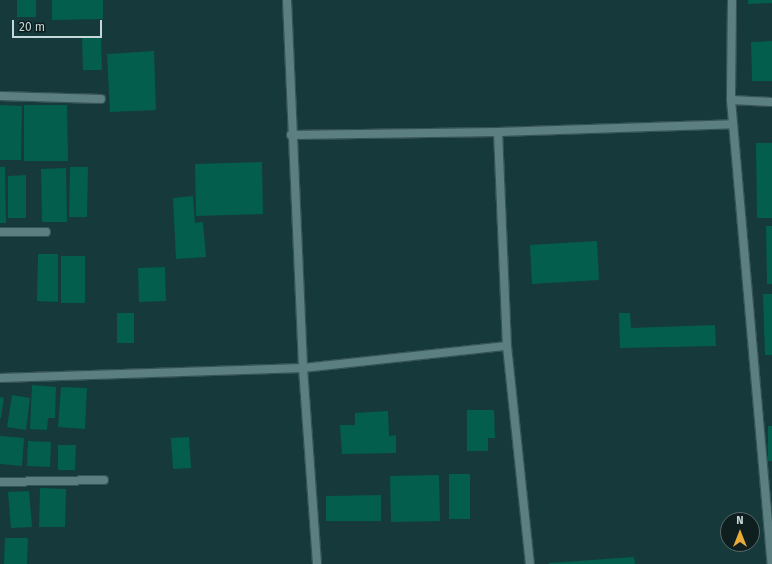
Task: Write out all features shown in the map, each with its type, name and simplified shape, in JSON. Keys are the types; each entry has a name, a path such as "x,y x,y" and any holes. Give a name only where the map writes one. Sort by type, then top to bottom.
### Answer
{"street":[{"path":"286,0 303,368 317,564"},
{"path":"732,0 731,100 772,564"},
{"path":"0,96 101,99"},
{"path":"731,100 772,102"},
{"path":"291,134 498,132 733,124"},
{"path":"498,132 506,346 530,564"},
{"path":"0,232 46,232"},
{"path":"0,378 303,368 506,346"},
{"path":"0,482 104,480"}],"building":[{"path":"17,0 36,0 36,17 17,17"},
{"path":"52,0 103,0 103,19 52,20"},
{"path":"748,0 772,0 772,3 748,4"},
{"path":"82,37 101,37 102,70 83,70"},
{"path":"772,41 772,81 752,81 751,42"},
{"path":"154,51 156,110 110,112 107,54"},
{"path":"0,105 22,106 21,160 0,160"},
{"path":"24,105 67,105 68,161 24,161"},
{"path":"756,143 772,143 772,218 757,218"},
{"path":"262,162 263,214 196,216 195,164"},
{"path":"0,167 5,167 6,223 0,223"},
{"path":"70,167 88,167 87,217 69,217"},
{"path":"66,168 67,222 42,222 41,169"},
{"path":"26,175 26,218 8,218 8,176"},
{"path":"193,196 195,223 203,222 206,257 176,259 173,198"},
{"path":"766,226 772,226 772,284 767,284"},
{"path":"597,241 599,280 532,284 530,245"},
{"path":"38,254 58,254 58,302 37,301"},
{"path":"61,256 85,256 85,303 61,303"},
{"path":"165,267 166,301 139,302 138,268"},
{"path":"763,294 772,294 772,355 765,355"},
{"path":"117,313 134,313 134,343 117,343"},
{"path":"619,313 630,313 631,328 715,325 716,346 620,348"},
{"path":"32,385 56,387 55,418 48,418 47,430 30,429"},
{"path":"61,387 87,388 85,429 58,427"},
{"path":"12,395 30,398 26,430 7,427"},
{"path":"0,397 4,398 1,418 0,418"},
{"path":"467,410 494,410 495,438 488,438 488,451 467,451"},
{"path":"388,411 389,436 396,435 396,453 342,454 340,425 355,425 355,413"},
{"path":"768,426 772,426 772,461 768,461"},
{"path":"0,436 24,438 22,466 0,464"},
{"path":"189,437 191,468 173,469 171,438"},
{"path":"28,441 51,442 50,467 27,466"},
{"path":"58,445 76,445 75,470 58,470"},
{"path":"449,474 470,474 470,519 449,519"},
{"path":"439,475 440,521 391,522 390,476"},
{"path":"40,488 66,489 65,527 39,527"},
{"path":"29,491 32,527 11,528 8,492"},
{"path":"381,495 381,521 326,521 326,496"},
{"path":"5,538 28,538 27,564 4,564"},
{"path":"634,557 635,564 549,564 549,563"}]}
